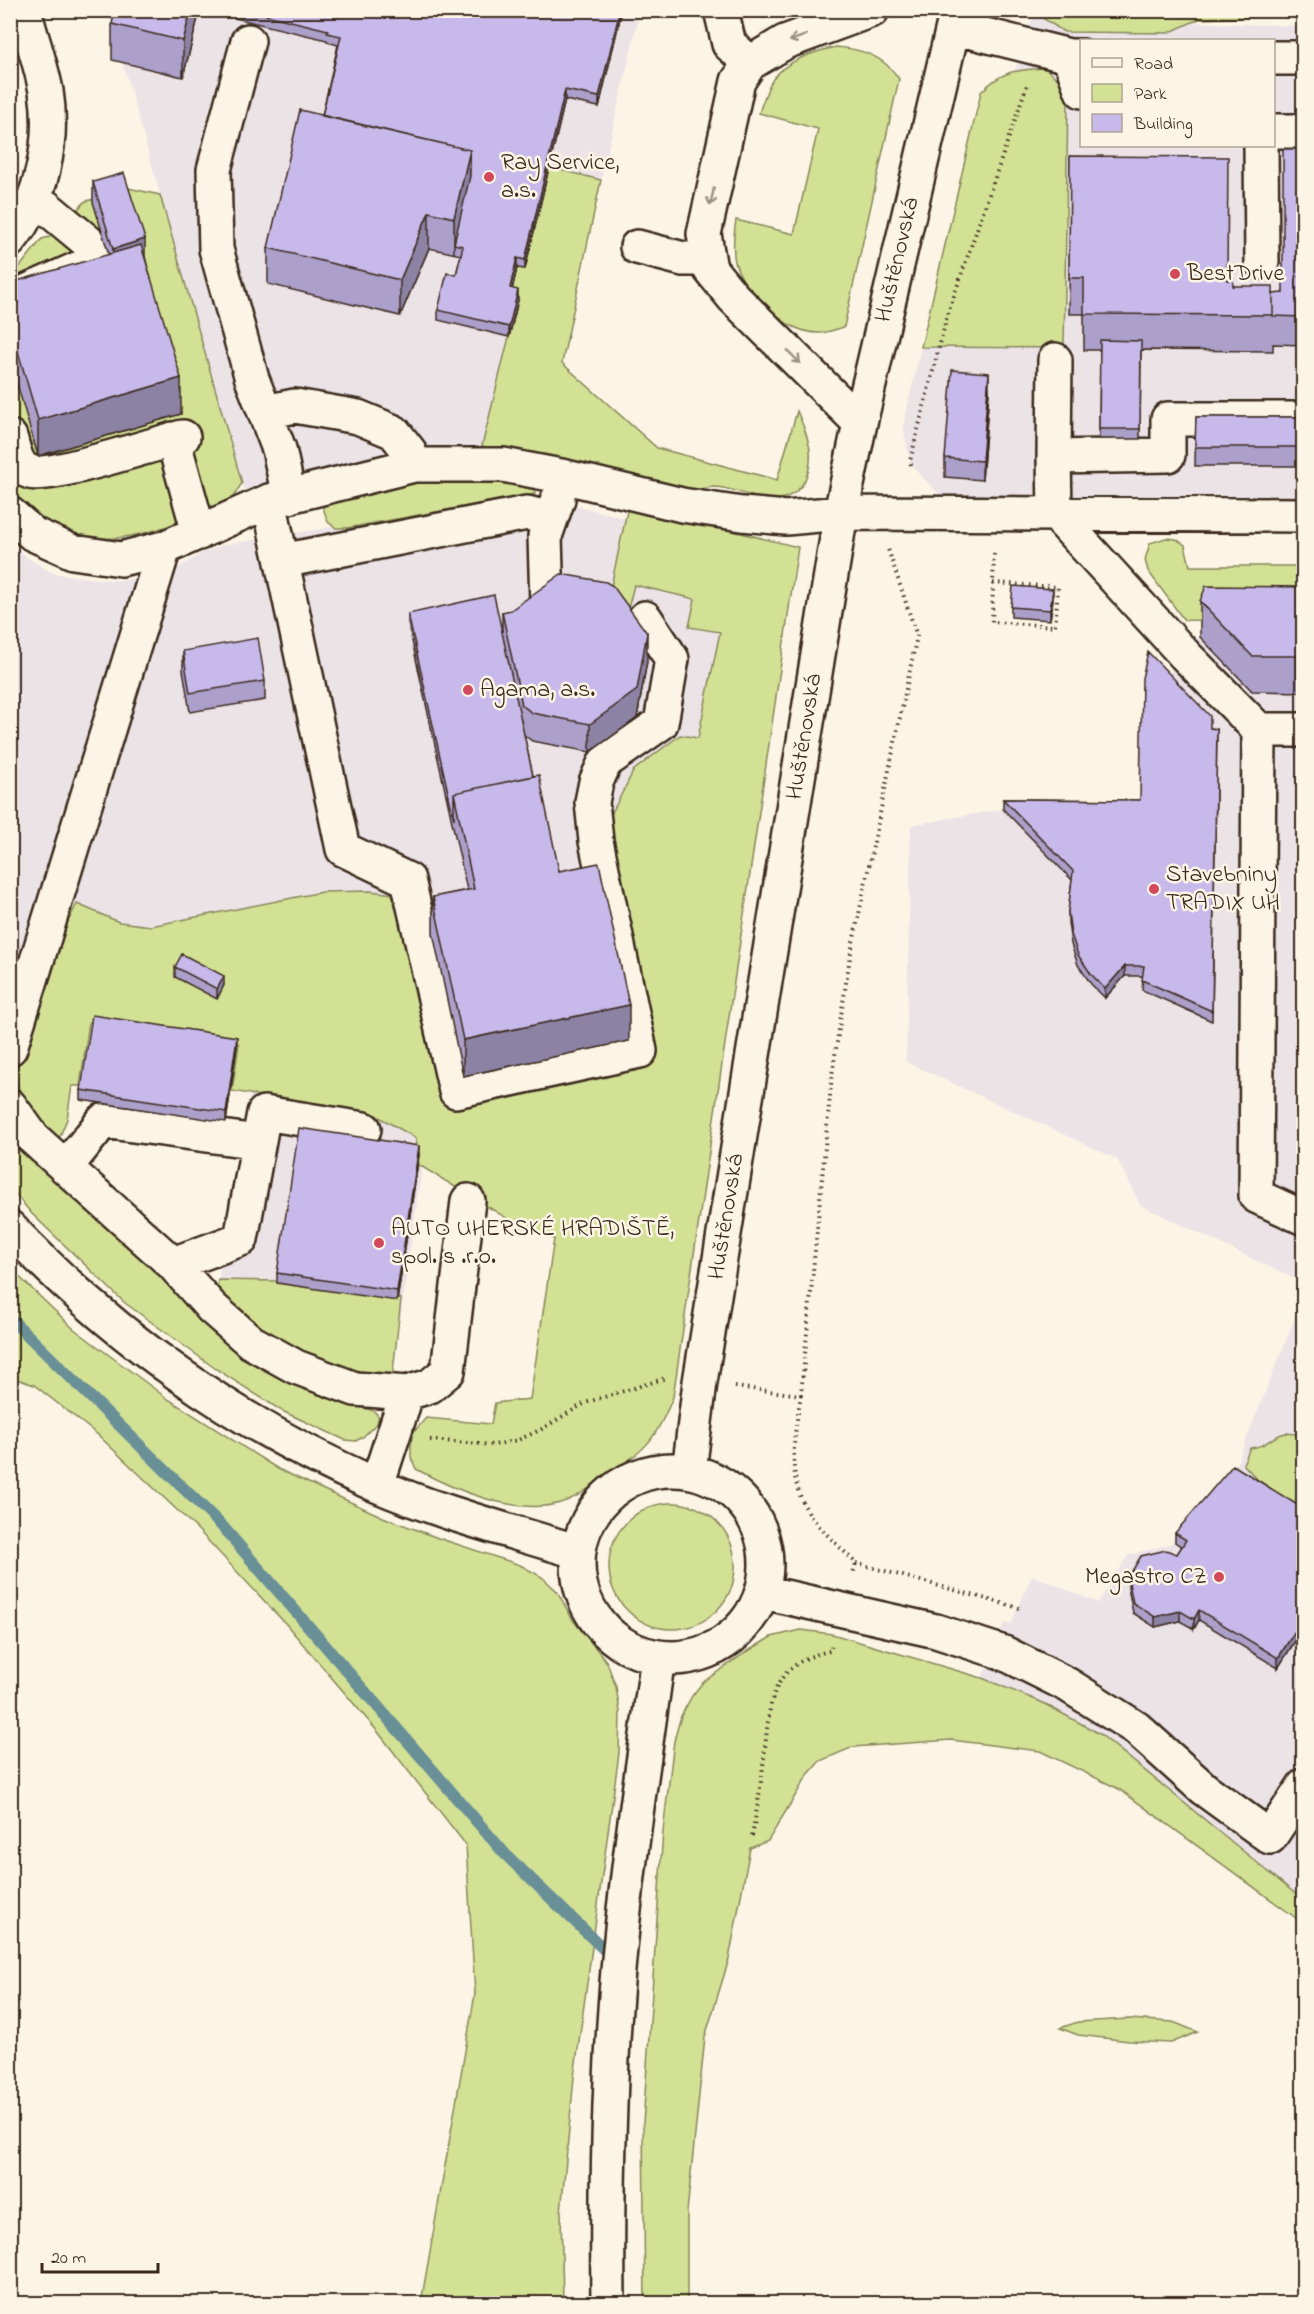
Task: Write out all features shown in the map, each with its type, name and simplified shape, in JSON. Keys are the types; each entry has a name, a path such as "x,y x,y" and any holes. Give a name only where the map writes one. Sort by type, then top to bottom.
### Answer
{"street":[{"path":"10,240 34,198 46,154 49,125 45,90 24,10"},
{"path":"721,10 729,44 750,63"},
{"path":"860,423 733,297 710,269 704,234 738,81 750,63 785,42 873,10"},
{"path":"955,19 1064,54 1080,88"},
{"name":"Huštěnovská","path":"688,1471 700,1382 841,513 955,19"},
{"path":"248,41 214,170 216,249 252,379 279,449 282,561 344,849 408,880 456,1091 640,1051 596,841 592,802 596,782 605,762 661,723 672,659 645,618"},
{"path":"1275,58 1304,58"},
{"path":"1275,131 1304,131"},
{"path":"1260,147 1262,262"},
{"path":"10,299 94,261 88,242 34,198"},
{"path":"637,247 683,259 708,258"},
{"path":"1054,360 1055,513 1185,656 1259,730 1304,730"},
{"path":"265,412 295,405 358,417 394,432 409,451 414,465"},
{"path":"1054,457 1168,455 1168,419 1304,419"},
{"path":"10,437 18,464 30,472 54,471 178,438 199,533"},
{"path":"10,514 33,534 73,552 121,559 164,548 279,499 414,465 503,465 566,477 681,505 786,518 841,513 1304,515"},
{"path":"547,605 545,536 566,477"},
{"path":"282,561 528,513 551,519"},
{"path":"10,1048 164,548"},
{"path":"1259,730 1256,1196 1304,1218"},
{"path":"10,1106 33,1138 173,1264 212,1308 251,1342 296,1367 355,1389 407,1393 430,1386 448,1371 468,1201"},
{"path":"173,1264 240,1239 264,1113 364,1129"},
{"path":"66,1167 103,1121 258,1142"},
{"path":"10,1228 60,1278 117,1329 169,1368 278,1438 377,1485 452,1513 578,1552"},
{"path":"377,1485 407,1393"},
{"path":"655,1471 688,1471 722,1484 748,1507 758,1522 765,1548 766,1575 763,1592 749,1619 740,1630 722,1644 688,1657 658,1657 638,1652 619,1642 604,1629 591,1612 582,1593 578,1572 578,1552 589,1520 598,1505 610,1493 638,1476 655,1471"},
{"path":"763,1592 936,1631 1004,1653 1068,1685 1136,1728 1204,1789 1270,1837 1304,1786"},
{"path":"608,2304 607,2156 615,2007 634,1833 658,1657"}],"path":[{"path":"911,465 910,461 947,316 1064,54"},
{"path":"879,513 892,566 917,636 864,881 832,1075 801,1395 794,1443 795,1485 814,1520 856,1563 1019,1608"},
{"path":"993,583 1058,587 1055,626 992,622 994,513"},
{"path":"393,1436 494,1445 518,1440 540,1430 585,1402 665,1378 801,1395"},
{"path":"752,1836 760,1791 767,1717 772,1698 781,1678 796,1665 812,1655 830,1651 856,1563"}],"shaded area":[{"path":"108,11 640,11 601,180 549,168 482,446 245,494"},
{"path":"1033,17 1303,26 1303,496 941,496 911,465 903,426 921,347"},
{"path":"535,494 627,519 606,610 627,613 634,585 696,599 720,632 698,738 651,1061 326,892 151,926 119,922 43,886 11,992 11,542 29,559 53,573 120,580 164,577 202,553 223,545"},
{"path":"1206,622 1303,623 1303,1283 1140,1205 1117,1159 906,1062 911,825 1003,809 1140,810 1142,688 1165,678 1199,637"},
{"path":"250,1094 377,1116 416,1138 425,1146 400,1320 217,1287"},
{"path":"1303,1298 1303,1900 1100,1734 1041,1702 982,1678 1004,1623 1011,1624 1032,1575 1098,1603 1128,1555 1170,1544 1232,1475"}],"green space":[{"path":"1303,10 1303,15 1199,19 1168,33 1064,32 1032,11"},
{"path":"836,47 872,55 893,71 899,79 844,327 821,333 808,332 794,327 768,310 757,299 747,287 735,262 734,241 736,220 794,234 818,129 759,113 769,86 781,70 807,55"},
{"path":"1045,68 1060,81 1068,100 1064,348 921,347 981,92 996,79 1010,72"},
{"path":"549,167 601,180 562,363 657,448 777,480 797,411 808,439 810,466 802,485 794,493 782,498 771,499 715,487 688,493 482,446 518,300 510,298 517,268 525,269"},
{"path":"128,188 160,195 242,483 229,502 207,513 133,536 90,538 70,533 50,524 30,510 10,490 10,279 42,239 57,235 84,202"},
{"path":"502,479 533,486 535,494 347,528 336,528 328,522 323,508 324,502 381,482"},
{"path":"635,507 798,547 673,1397 654,1435 632,1458 573,1498 543,1506 525,1506 486,1499 448,1485 416,1469 411,1457 411,1435 426,1418 491,1424 495,1403 530,1399 554,1239 518,1225 419,1165 416,1138 377,1116 232,1091 239,1044 89,1022 80,1086 72,1086 67,1119 58,1141 23,1105 15,1074 68,921 77,904 119,922 151,926 322,892 371,891 400,895 451,1104 650,1061 602,832 634,770 680,735 698,738 720,632 689,627 695,599 634,585 627,613 606,610 627,511"},
{"path":"1166,538 1176,539 1185,545 1190,566 1303,566 1303,622 1184,620 1148,571 1145,560 1150,543"},
{"path":"10,1134 20,1148 293,1383 333,1399 374,1411 379,1417 375,1425 356,1441 345,1440 282,1411 216,1369 125,1303 32,1214 11,1189"},
{"path":"10,1268 74,1329 168,1399 278,1469 383,1517 520,1565 542,1577 557,1591 573,1620 607,1662 616,1687 620,1712 619,1753 574,2077 561,2212 563,2303 421,2303 475,1994 466,1845 378,1732 285,1623 198,1530 98,1435 34,1385 11,1377"},
{"path":"218,1280 277,1281 401,1299 392,1381 355,1375 313,1358 263,1333 222,1296 217,1287"},
{"path":"1286,1433 1304,1435 1303,1511 1258,1480 1243,1464 1250,1448 1261,1446 1276,1436"},
{"path":"672,1503 696,1508 717,1521 730,1542 735,1566 730,1590 717,1611 696,1624 672,1629 648,1624 627,1611 614,1590 609,1566 614,1542 627,1521 648,1508"},
{"path":"801,1630 832,1634 982,1678 1041,1702 1100,1734 1303,1900 1303,1923 1119,1789 1040,1751 951,1740 853,1747 820,1761 807,1776 768,1841 750,1848 729,1959 705,2037 687,2212 687,2303 645,2303 643,2124 663,1831 674,1741 681,1716 703,1682 771,1637"},
{"path":"1129,2019 1173,2022 1198,2032 1171,2043 1078,2035 1060,2028 1078,2022"}],"building":[{"path":"115,10 191,10 183,41 112,24"},
{"name":"Ray Service, a.s.","path":"267,10 620,10 599,97 565,90 525,260 517,258 510,288 518,290 509,327 438,310 447,273 456,275 463,246 454,244 470,176 470,150 322,116 341,36 327,33 328,30 266,15"},
{"path":"300,110 470,150 454,218 429,212 400,280 268,248"},
{"path":"1283,149 1304,149 1304,317 1273,316 1273,294 1283,293"},
{"path":"1070,156 1228,157 1227,280 1233,279 1233,286 1273,286 1273,315 1084,314 1084,278 1069,278"},
{"path":"124,173 145,239 113,249 93,182"},
{"path":"141,245 181,378 38,420 10,324 10,283"},
{"path":"1100,340 1141,341 1140,429 1099,429"},
{"path":"952,370 989,373 982,461 945,458"},
{"path":"1196,417 1304,417 1304,447 1195,447"},
{"path":"561,574 606,582 613,586 647,633 637,690 590,724 532,713 522,705 502,612 511,610"},
{"path":"1013,586 1053,589 1050,610 1011,607"},
{"path":"1206,586 1304,587 1304,656 1252,656 1200,601"},
{"name":"Agama, a.s.","path":"494,595 533,776 454,793 454,819 408,614"},
{"path":"258,638 265,681 190,693 183,651"},
{"path":"1148,652 1210,716 1210,728 1217,729 1212,1011 1142,980 1144,966 1125,966 1105,989 1078,955 1071,934 1068,912 1073,871 1003,799 1140,800 1142,678"},
{"path":"539,775 559,871 599,863 629,1005 463,1040 433,897 474,889 454,793"},
{"path":"182,954 224,976 217,989 175,967"},
{"path":"92,1015 237,1037 226,1112 81,1090"},
{"path":"299,1128 419,1146 397,1291 277,1273"},
{"name":"Megastro CZ","path":"1233,1465 1304,1509 1304,1617 1278,1658 1199,1610 1194,1619 1180,1611 1155,1617 1133,1603 1128,1578 1141,1556 1166,1550 1177,1554 1186,1540 1175,1533"}],"waterway":[{"path":"10,1318 222,1526 505,1854 614,1959"}],"place":[{"name":"Ray Service, a.s.","path":"489,177"},
{"name":"BestDrive","path":"1175,274"},
{"name":"Agama, a.s.","path":"468,690"},
{"name":"Stavebniny TRADIX UH","path":"1154,889"},
{"name":"AUTO UHERSKÉ HRADIŠTĚ, spol. s .r.o.","path":"379,1243"},
{"name":"Megastro CZ","path":"1219,1577"}]}
